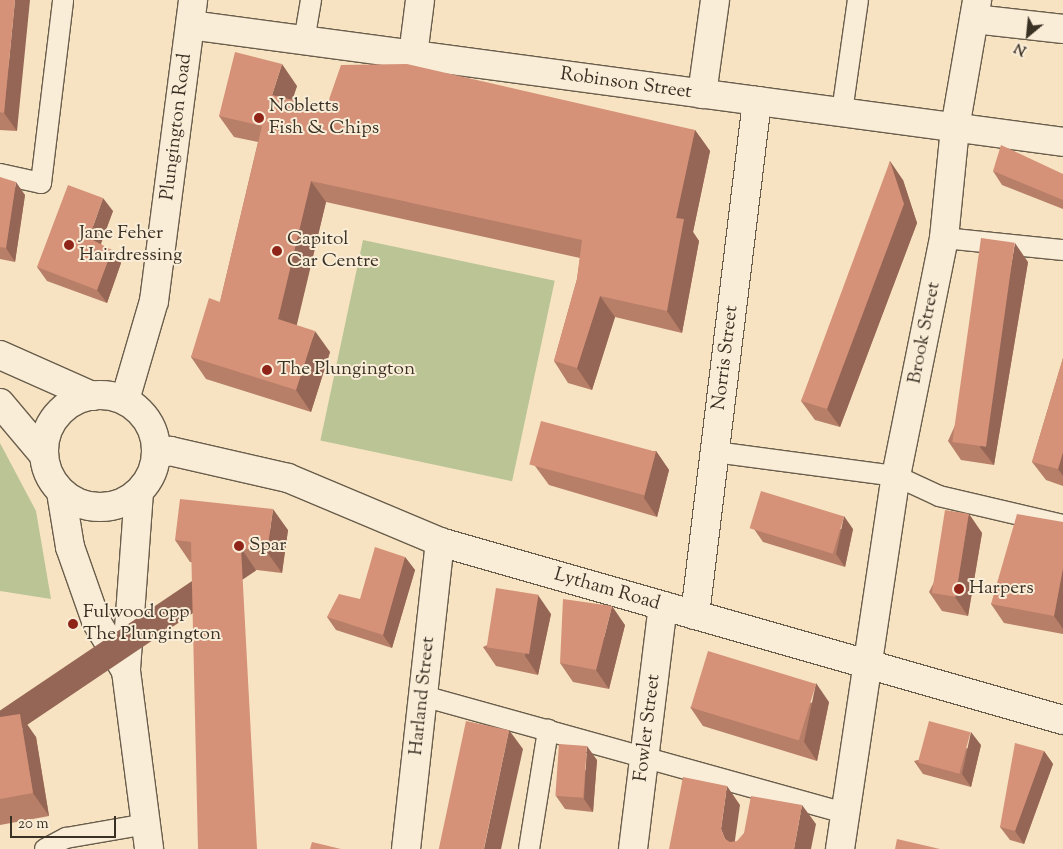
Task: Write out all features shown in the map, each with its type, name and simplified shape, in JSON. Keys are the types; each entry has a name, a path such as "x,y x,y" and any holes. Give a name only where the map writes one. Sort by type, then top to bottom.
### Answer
{"street":[{"path":"413,55 420,0"},
{"path":"702,94 715,0"},
{"path":"975,10 1063,29"},
{"name":"Brook Street","path":"840,849 866,664 896,476 944,238 955,128 975,10"},
{"name":"Robinson Street","path":"192,13 304,41 1063,142"},
{"name":"Plungington Road","path":"126,400 154,301 192,13"},
{"name":"Norris Street","path":"695,615 757,101"},
{"path":"0,355 92,396"},
{"path":"102,394 126,400 142,414 153,433 156,455 151,475 139,492 121,504 100,507 79,504 61,492 48,475 43,454 46,431 59,411 79,398 92,396 102,394"},
{"path":"0,403 43,454"},
{"name":"Lytham Road","path":"156,455 170,451 288,478 440,542 1063,720"},
{"path":"61,492 70,547 96,621 126,672"},
{"path":"139,492 126,672 148,836"},
{"name":"Harland Street","path":"406,849 440,542"},
{"name":"Fowler Street","path":"633,849 663,606"}],"lane":[{"path":"0,174 41,183 63,0"},
{"path":"304,41 311,0"},
{"path":"842,112 858,0"},
{"path":"944,238 1063,250"},
{"path":"715,452 896,476 939,496 1063,525"},
{"path":"423,696 644,757 756,797 845,813"},
{"path":"529,849 548,730"},
{"path":"45,849 66,838 148,836"}],"green space":[{"path":"363,240 555,281 512,481 320,441"},
{"path":"0,443 36,511 51,599 0,591"}],"building":[{"path":"0,0 15,0 4,113 0,112"},
{"path":"235,52 282,64 272,95 326,108 341,65 407,64 695,130 676,218 684,219 667,311 600,296 577,368 554,361 577,279 582,240 311,181 278,319 315,331 296,390 191,357 209,298 220,302 262,126 219,116"},
{"path":"1001,145 1063,174 1063,200 993,171"},
{"path":"890,161 904,204 827,409 801,401"},
{"path":"0,177 16,182 6,248 0,247"},
{"name":"Jane Feher Hairdressing","path":"68,185 103,198 89,238 112,250 97,290 37,267"},
{"path":"981,238 1015,243 986,447 952,442"},
{"path":"1063,358 1063,452 1058,469 1032,462"},
{"path":"541,421 656,452 644,495 529,464"},
{"path":"761,491 844,516 833,554 750,528"},
{"path":"180,499 273,509 267,552 241,548 257,849 198,849 191,542 175,540"},
{"path":"945,510 969,514 956,597 932,593"},
{"path":"1017,514 1063,522 1063,568 1054,616 991,604"},
{"path":"375,547 405,557 383,635 327,617 339,594 360,599"},
{"path":"496,588 538,595 529,654 487,647"},
{"path":"563,599 612,606 596,670 560,663"},
{"path":"708,651 816,684 799,740 691,707"},
{"path":"20,714 33,793 0,799 0,717"},
{"path":"466,721 509,730 484,849 439,849"},
{"path":"929,721 971,732 959,774 918,763"},
{"path":"1015,743 1044,751 1015,831 1000,827"},
{"path":"559,744 587,746 583,798 555,796"},
{"path":"683,777 727,786 721,829 725,839 730,842 737,841 744,833 751,796 802,805 794,849 669,849"},
{"path":"897,839 940,849 895,849"},
{"path":"312,842 341,849 310,849"}],"place":[{"name":"Nobletts Fish & Chips","path":"259,118"},
{"name":"Jane Feher Hairdressing","path":"69,245"},
{"name":"Capitol Car Centre","path":"277,251"},
{"name":"The Plungington","path":"267,370"},
{"name":"Spar","path":"239,546"},
{"name":"Harpers","path":"959,589"},
{"name":"Fulwood opp The Plungington","path":"73,624"}]}
